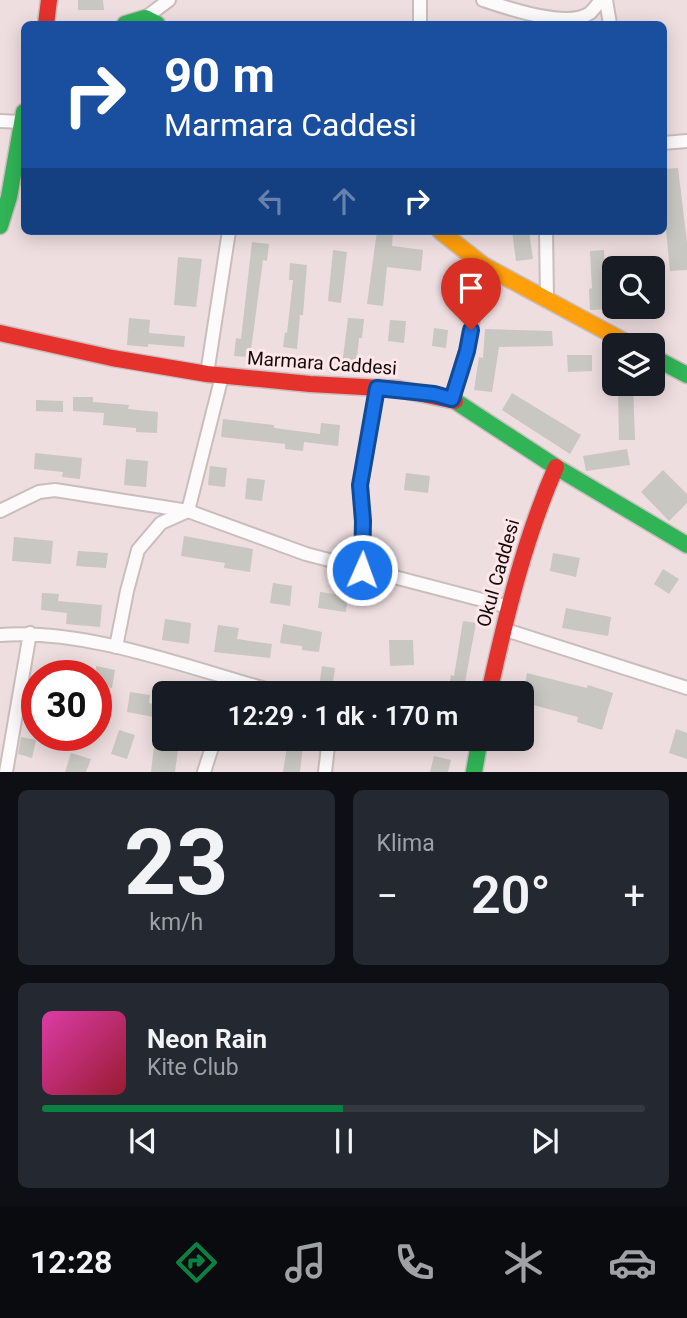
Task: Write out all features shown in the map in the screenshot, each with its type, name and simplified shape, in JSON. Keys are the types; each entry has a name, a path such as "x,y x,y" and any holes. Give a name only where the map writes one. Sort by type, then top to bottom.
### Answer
{"street":[{"path":"46,21 49,0"},
{"path":"151,21 169,0"},
{"path":"420,0 420,21"},
{"path":"483,0 549,18 573,19 589,14 601,0"},
{"path":"606,0 610,21"},
{"path":"0,121 21,117"},
{"path":"0,226 9,197 21,128"},
{"path":"667,143 687,141"},
{"path":"188,511 214,375 229,235"},
{"path":"445,235 483,265 609,333"},
{"path":"546,235 547,299"},
{"path":"452,399 467,351 483,265"},
{"name":"Marmara Caddesi","path":"0,333 112,358 214,375 377,388 434,394 452,399 556,467 687,545"},
{"path":"665,363 687,375"},
{"path":"362,570 363,521 360,485 377,388"},
{"name":"Okul Caddesi","path":"492,681 509,607 542,497 556,467"},
{"path":"0,510 39,492 55,490 188,511 306,554 509,607"},
{"path":"116,647 138,550 161,523 188,511"},
{"path":"503,629 687,688"},
{"path":"10,771 30,633"},
{"path":"0,635 30,633 116,647 215,681"},
{"path":"204,772 211,751"},
{"path":"325,772 327,751"},
{"path":"474,772 477,751"}],"building":[{"path":"78,0 103,0 104,10 78,10"},
{"path":"678,168 687,242 687,270 670,271 667,235 667,169"},
{"path":"376,235 393,235 392,246 423,250 421,271 387,267 383,306 367,304"},
{"path":"513,235 530,235 533,259 516,261"},
{"path":"252,242 269,244 267,261 263,260 250,357 234,356 236,338 241,339"},
{"path":"333,250 347,252 341,303 328,301"},
{"path":"604,250 602,309 590,310 590,251"},
{"path":"178,257 202,259 196,307 174,305"},
{"path":"290,263 307,265 297,349 283,347 293,280 289,280"},
{"path":"129,318 150,320 149,333 185,336 184,347 127,345"},
{"path":"348,318 364,319 356,367 342,365"},
{"path":"390,320 406,321 404,343 388,341"},
{"path":"434,328 448,330 446,348 432,346"},
{"path":"485,329 552,331 553,346 499,347 492,392 474,390 479,357 483,358"},
{"path":"567,355 592,355 592,371 568,372"},
{"path":"512,393 581,435 570,454 502,410"},
{"path":"618,396 633,396 635,440 619,440"},
{"path":"73,397 93,397 93,402 129,405 128,409 158,412 157,433 103,425 104,413 73,411"},
{"path":"36,400 63,401 63,412 36,411"},
{"path":"223,419 320,434 321,423 340,425 338,446 304,442 303,451 285,449 285,444 221,437"},
{"path":"627,449 630,465 586,471 583,456"},
{"path":"35,453 82,458 80,479 62,477 63,472 34,469"},
{"path":"126,459 148,461 146,487 124,485"},
{"path":"210,466 227,468 225,487 208,485"},
{"path":"663,470 687,494 687,503 669,521 641,492"},
{"path":"406,473 430,476 428,493 404,490"},
{"path":"247,478 265,480 262,501 245,499"},
{"path":"184,536 253,549 250,572 224,568 225,563 181,556"},
{"path":"14,537 53,541 51,564 12,561"},
{"path":"78,551 108,553 106,568 76,566"},
{"path":"553,553 580,558 576,577 550,571"},
{"path":"663,569 679,579 669,594 654,584"},
{"path":"273,583 292,586 290,606 270,603"},
{"path":"320,592 348,596 346,612 318,608"},
{"path":"42,593 59,594 58,601 102,605 100,627 66,624 67,613 41,610"},
{"path":"566,608 611,617 608,636 562,628"},
{"path":"165,619 191,623 189,644 162,640"},
{"path":"463,621 476,623 465,681 450,681 451,675 454,676"},
{"path":"283,624 322,632 319,652 280,643"},
{"path":"218,625 239,628 237,639 272,644 270,658 214,652"},
{"path":"389,640 413,640 414,665 390,666"},
{"path":"322,666 335,668 333,681 320,681"},
{"path":"527,673 587,688 588,685 613,693 602,730 577,722 578,717 534,705 534,681 526,681"},
{"path":"130,692 150,695 149,703 152,704 152,717 127,712"},
{"path":"676,729 687,733 687,759 669,753"},
{"path":"119,730 135,735 127,759 111,754"},
{"path":"21,737 21,751 34,751 32,758 18,754"},
{"path":"153,751 178,751 175,772 151,772"},
{"path":"286,751 302,751 300,772 283,772"},
{"path":"71,753 91,759 86,772 65,772"},
{"path":"434,756 451,760 448,772 430,772"}],"traffic: fast":[{"path":"135,21 145,18 151,21"},
{"path":"0,226 9,197 21,129"},
{"path":"665,363 687,375"},
{"path":"455,401 556,467 687,545"},
{"path":"474,772 478,751"}],"traffic: slow":[{"path":"445,235 483,265 609,333"}],"traffic: jam":[{"path":"46,21 49,0"},
{"path":"0,333 112,358 207,374 399,389 455,401"},
{"path":"492,681 525,550 556,467"}],"route":[{"path":"362,570 363,521 360,485 377,388 434,394 452,399 471,330"}]}
